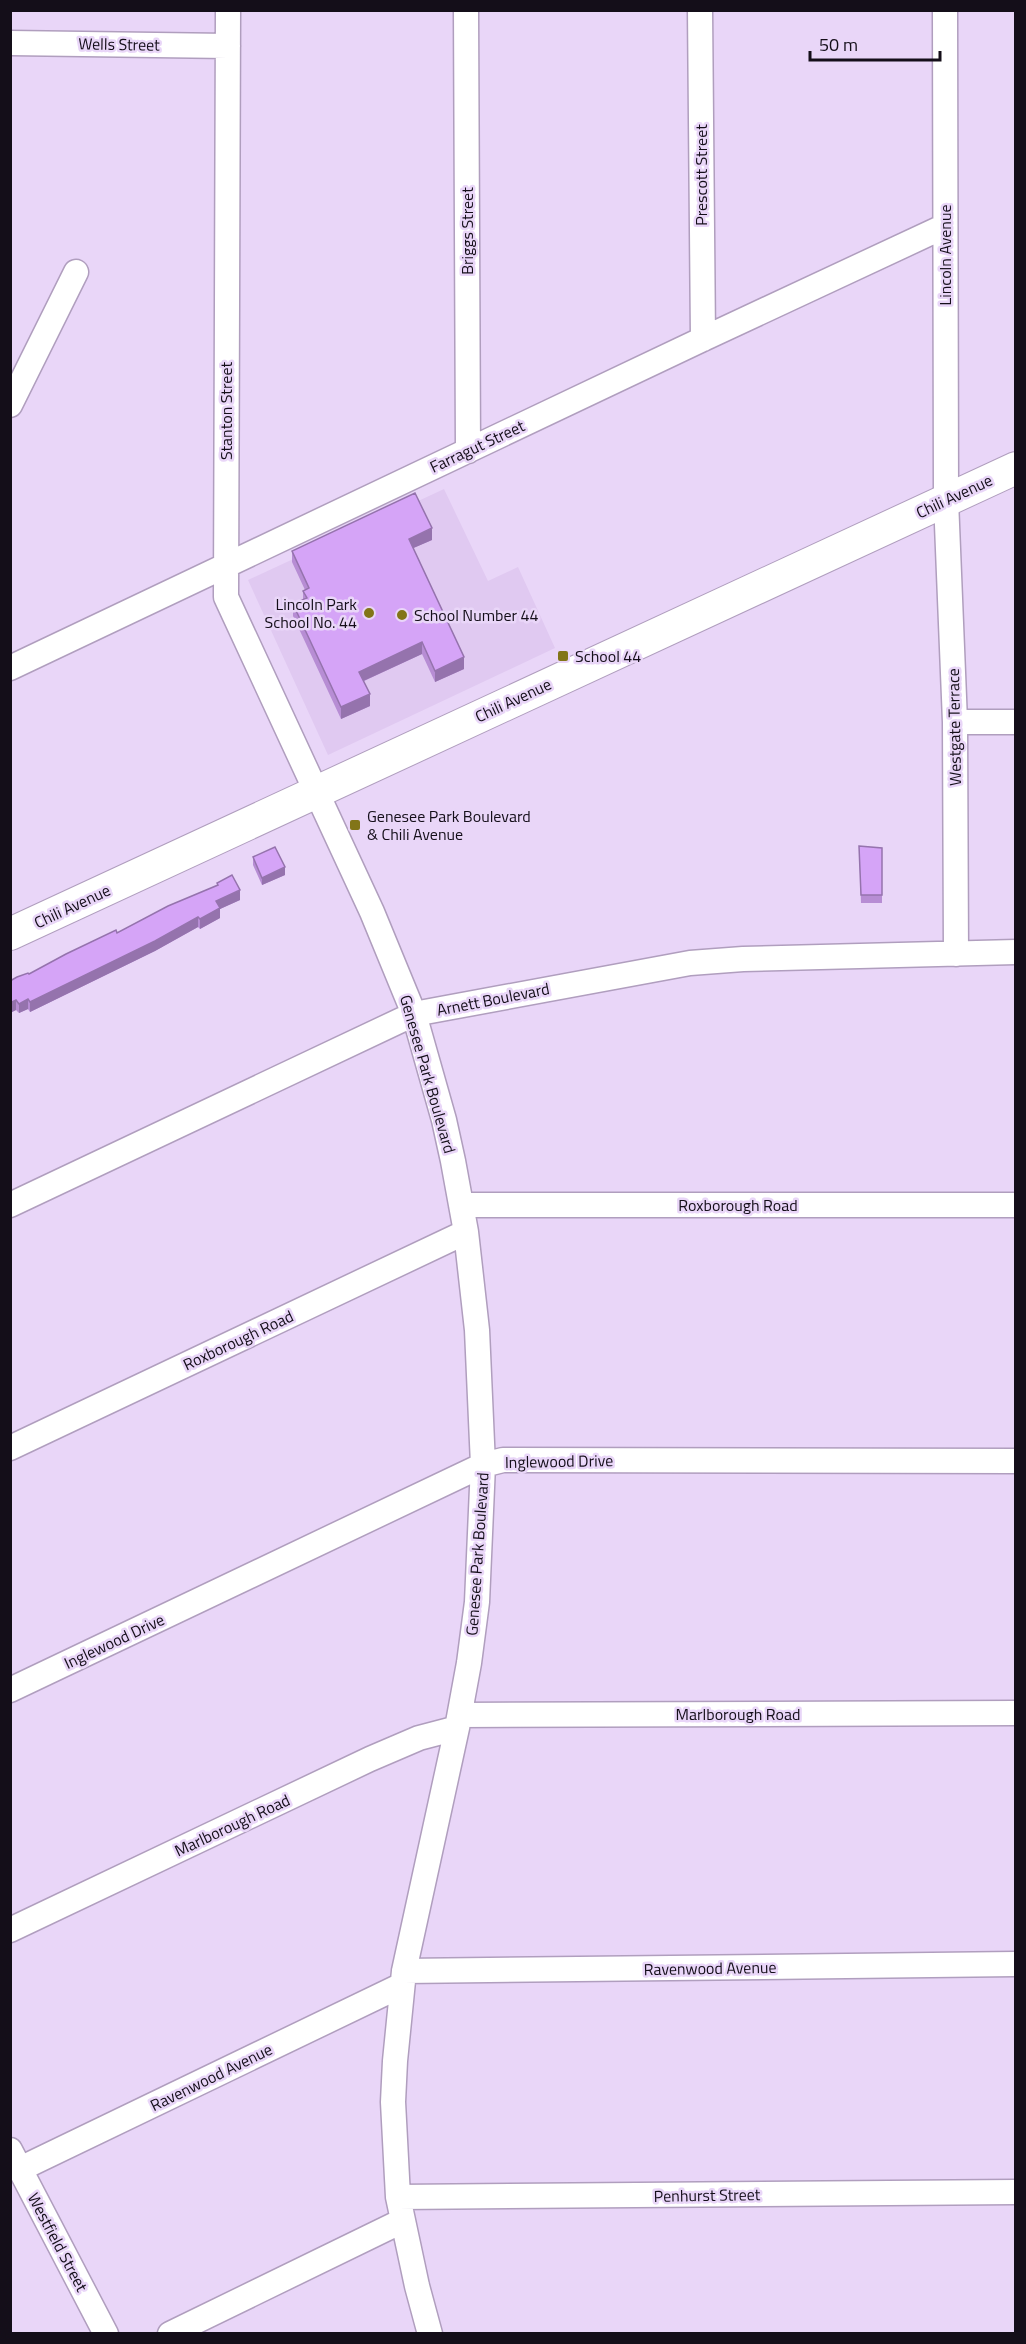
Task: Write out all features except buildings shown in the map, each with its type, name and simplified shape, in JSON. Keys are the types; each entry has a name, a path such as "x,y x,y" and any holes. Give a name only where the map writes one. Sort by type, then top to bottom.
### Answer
{"main road":[{"name":"Chili Avenue","path":"10,934 1016,468"}],"street":[{"name":"Stanton Street","path":"228,10 225,592 229,607 316,791"},
{"name":"Briggs Street","path":"466,10 468,451"},
{"name":"Prescott Street","path":"700,10 703,339"},
{"name":"Lincoln Avenue","path":"945,10 946,500"},
{"name":"Wells Street","path":"13,45 228,46"},
{"name":"Farragut Street","path":"10,668 945,226"},
{"path":"10,405 76,272"},
{"name":"Westgate Terrace","path":"946,500 955,722 956,954"},
{"path":"955,722 1016,722"},
{"name":"Genesee Park Boulevard","path":"316,791 372,912 414,1014 444,1120 461,1205 477,1330 483,1465 477,1602 459,1721 403,1978 394,2061 393,2102 400,2209 430,2334"},
{"name":"Arnett Boulevard","path":"10,1205 414,1014 690,963 743,959 1016,952"},
{"name":"Roxborough Road","path":"461,1205 1016,1205"},
{"name":"Roxborough Road","path":"10,1448 466,1232"},
{"name":"Inglewood Drive","path":"10,1690 483,1465 503,1460 1016,1461"},
{"name":"Marlborough Road","path":"10,1930 370,1759 459,1721 1016,1713"},
{"name":"Ravenwood Avenue","path":"16,2160 403,1978 1016,1964"},
{"name":"Westfield Street","path":"16,2160 106,2334"},
{"name":"Penhurst Street","path":"170,2334 400,2209 1016,2192"}],"shaded area":[{"name":"School Number 44","path":"444,489 488,581 518,567 555,648 328,755 248,580"}],"place":[{"name":"Lincoln Park School No. 44","path":"369,613"},
{"name":"School Number 44","path":"402,615"},
{"name":"School 44","path":"563,656"},
{"name":"Genesee Park Boulevard & Chili Avenue","path":"355,825"}]}
